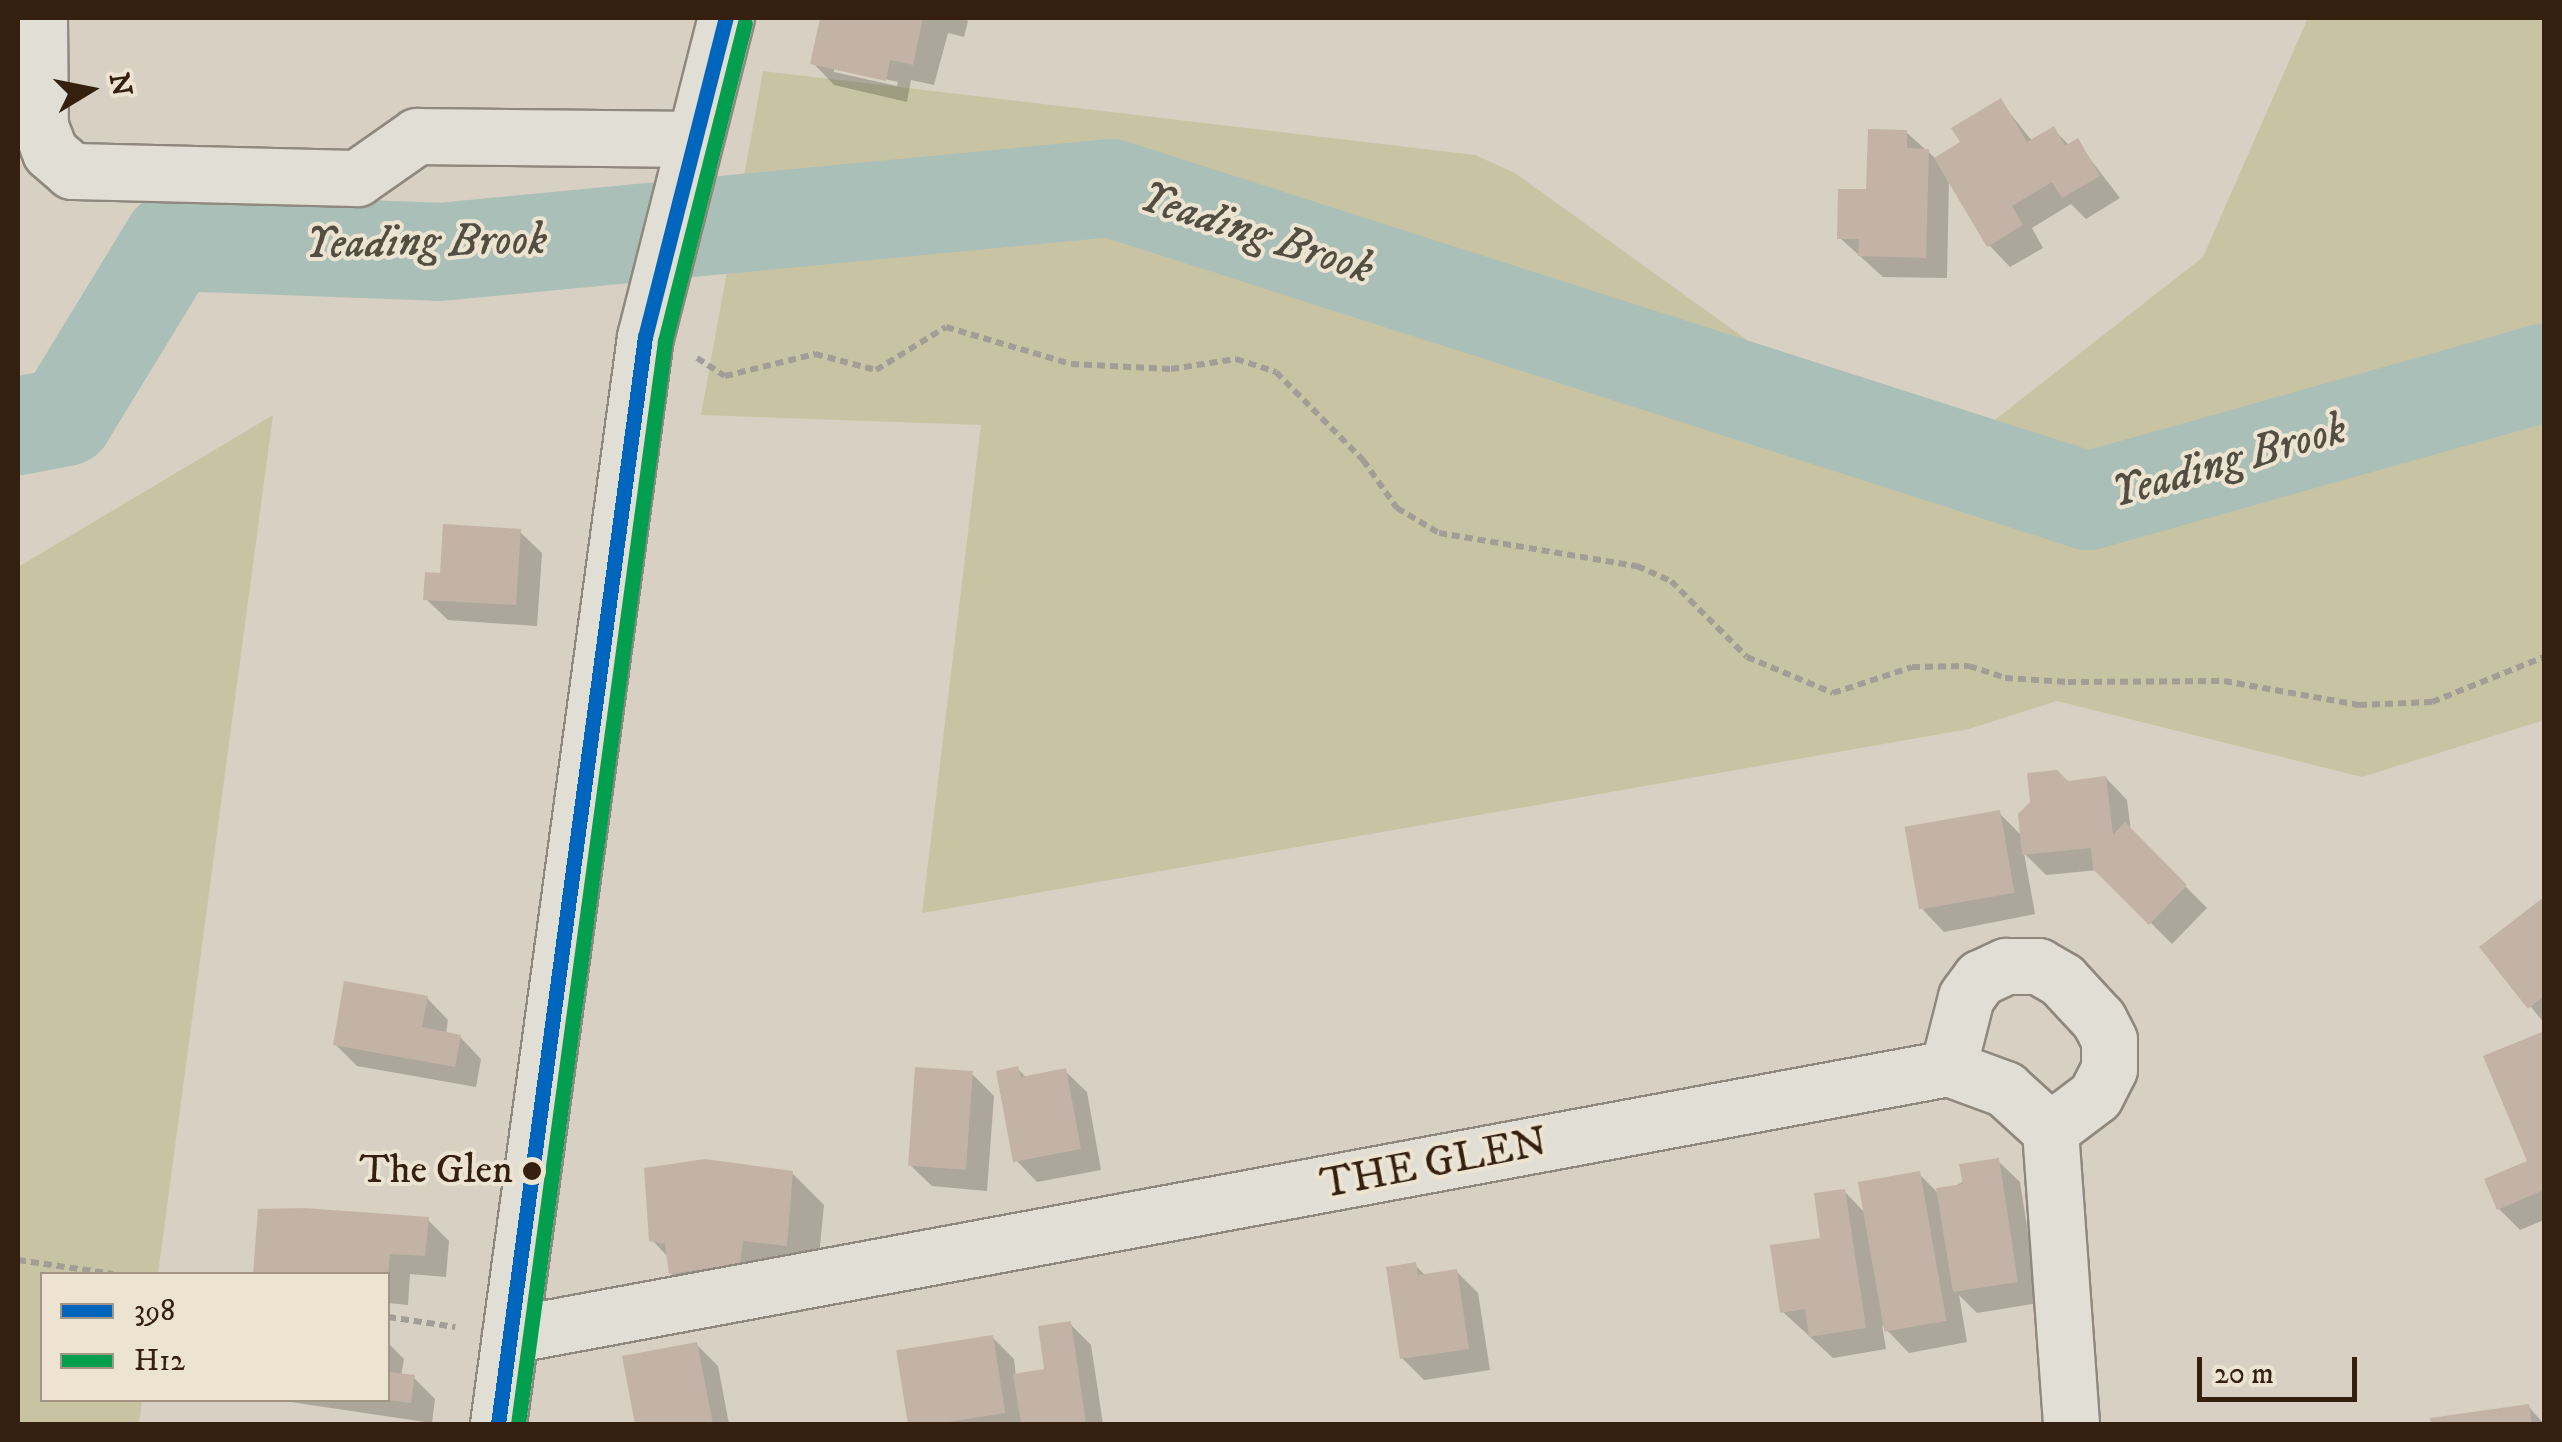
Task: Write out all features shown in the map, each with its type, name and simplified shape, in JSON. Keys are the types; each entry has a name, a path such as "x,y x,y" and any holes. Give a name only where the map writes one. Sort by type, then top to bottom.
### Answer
{"street":[{"path":"39,18 40,126 50,152 72,172 357,178 417,136 694,140"},
{"path":"498,1424 662,255 726,18"},
{"path":"2050,1130 2095,1096 2109,1069 2110,1040 2099,1020 2062,980 2038,966 2006,966 1980,978 1966,997 1948,1068 2005,1089 2050,1130 2071,1424"},
{"name":"THE GLEN","path":"510,1336 1948,1068"}],"path":[{"path":"684,348 725,376 816,354 876,370 946,327 1071,364 1171,369 1236,360 1276,372 1363,460 1397,508 1439,533 1636,566 1671,581 1747,657 1832,693 1912,667 1969,666 2006,678 2224,682 2359,704 2432,702 2544,657"},
{"path":"18,1260 100,1272"},
{"path":"390,1316 510,1336"}],"shaded area":[{"path":"2308,18 2544,18 2544,720 2362,777 2057,701 1969,729 922,913 981,425 701,415 763,71 1475,155 1515,173 1768,355 1987,426 2203,257"},
{"path":"273,415 158,1272 40,1272 40,1402 142,1402 139,1424 18,1424 18,567"}],"building":[{"path":"820,18 923,18 913,65 890,60 886,81 810,64"},
{"path":"2001,98 2027,142 2054,126 2065,146 2078,138 2100,176 2062,198 2052,182 2012,206 2023,225 1987,247 1934,158 1960,142 1951,128"},
{"path":"1868,129 1907,130 1907,148 1929,149 1926,258 1858,256 1859,239 1837,239 1838,189 1866,189"},
{"path":"443,524 521,529 516,605 423,600 425,572 440,573"},
{"path":"2057,770 2068,781 2106,776 2113,835 2125,822 2187,885 2149,925 2093,869 2091,848 2022,855 2018,814 2030,802 2027,773"},
{"path":"2000,810 2015,893 1919,910 1904,827"},
{"path":"2544,897 2544,996 2528,1009 2479,947"},
{"path":"344,981 428,996 422,1027 461,1035 455,1067 333,1045"},
{"path":"2542,1032 2544,1190 2497,1210 2484,1179 2527,1161 2483,1056"},
{"path":"1018,1066 1021,1077 1066,1068 1081,1149 1013,1162 996,1071"},
{"path":"915,1067 973,1071 966,1170 908,1166"},
{"path":"1999,1158 2018,1282 1953,1292 1936,1188 1963,1184 1959,1164"},
{"path":"705,1159 793,1171 787,1246 743,1241 740,1264 669,1274 665,1244 649,1241 644,1168"},
{"path":"1920,1171 1946,1321 1884,1332 1858,1182"},
{"path":"1845,1189 1866,1328 1809,1337 1805,1309 1780,1313 1770,1245 1820,1238 1814,1193"},
{"path":"304,1208 429,1217 425,1256 390,1254 388,1272 253,1272 258,1209"},
{"path":"1416,1262 1418,1275 1457,1269 1469,1349 1400,1359 1386,1267"},
{"path":"1071,1321 1086,1424 1021,1424 1013,1374 1044,1369 1038,1326"},
{"path":"993,1335 1005,1413 936,1424 908,1424 896,1350"},
{"path":"697,1342 713,1424 635,1424 622,1356"},
{"path":"390,1372 415,1375 411,1403 390,1400"},
{"path":"2529,1404 2532,1424 2431,1424 2430,1418"}],"waterway":[{"name":"Yeading Brook","path":"18,426 65,417 172,242 439,252 1111,188 2088,501 2544,373"}],"transit line":[{"name":"398","path":"498,1424 645,337 726,18"},
{"name":"H12","path":"518,1424 665,341 745,23"}],"place":[{"name":"The Glen","path":"532,1171"}]}
